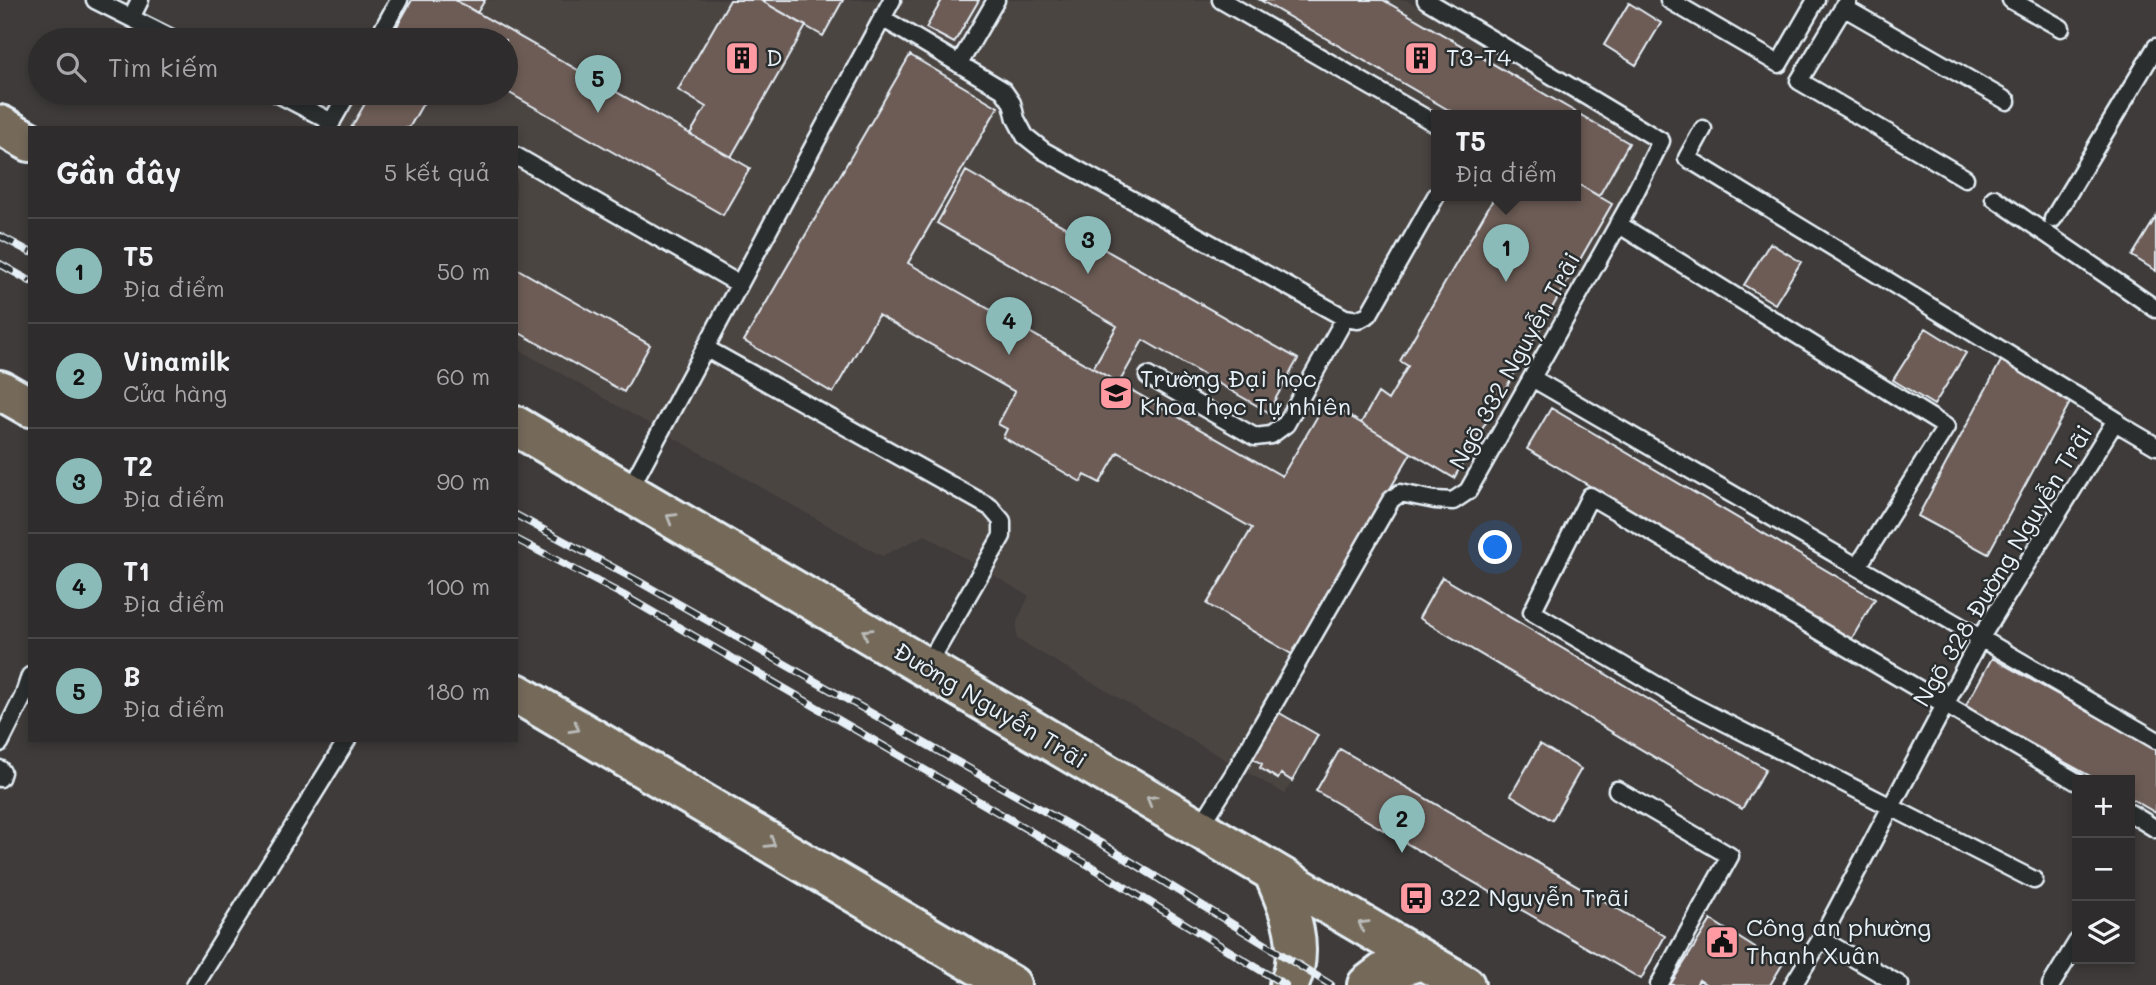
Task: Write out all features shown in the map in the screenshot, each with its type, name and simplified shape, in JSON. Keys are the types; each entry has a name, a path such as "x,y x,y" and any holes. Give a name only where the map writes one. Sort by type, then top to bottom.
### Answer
{"main road":[{"path":"0,125 28,143"},
{"path":"0,134 28,143"},
{"path":"0,390 28,406"},
{"name":"Đường Nguyễn Trãi","path":"518,427 1465,985"},
{"path":"518,694 1011,985"},
{"path":"1273,872 1291,915 1297,944 1294,972 1289,985"},
{"path":"1367,985 1384,972 1422,960"}],"lane":[{"path":"95,0 151,28"},
{"path":"131,18 140,0"},
{"path":"384,28 399,0"},
{"path":"628,492 892,0"},
{"path":"959,64 996,0"},
{"path":"1221,0 1431,121"},
{"name":"Ngõ 332 Nguyễn Trãi","path":"1199,829 1233,775 1391,500 1399,493 1435,500 1452,500 1468,491 1619,225 1661,141 1426,0"},
{"path":"1669,0 1779,64 1816,0"},
{"path":"2011,0 2061,28"},
{"path":"1965,178 1799,81 1846,4 2007,101"},
{"path":"882,19 1003,90 1012,103 1016,119 1025,136 1044,151 1345,318 1358,320 1369,314 1433,201"},
{"path":"2053,219 2156,47"},
{"path":"296,105 330,125 341,105"},
{"name":"Ngõ 328 Đường Nguyễn Trãi","path":"1703,129 1687,158 2116,420 1981,637 1821,939 1793,985"},
{"path":"518,157 739,284"},
{"path":"1994,198 2156,309"},
{"path":"1619,225 1946,427 1858,566"},
{"path":"1148,376 1255,437 1271,435 1286,424 1345,318"},
{"path":"705,348 990,507 1002,521 1002,536 926,668"},
{"path":"1532,378 2156,740"},
{"path":"2115,422 2156,446"},
{"path":"2034,880 1687,704 1532,611 1590,496 2072,779"},
{"path":"0,743 28,682"},
{"path":"195,985 346,742"},
{"path":"0,769 0,778"},
{"path":"1617,790 1730,856 1659,985"},
{"path":"2135,816 2156,829"},
{"path":"1821,939 1900,985"},
{"path":"2051,985 2072,950"}],"shaded area":[{"name":"Trường Đại học Khoa học Tự nhiên","path":"411,0 1406,0 1658,145 1463,483 1411,453 1264,702 1318,735 1285,794 1017,639 1017,621 1029,596 925,535 882,556 518,349 518,126 340,126 352,105 518,105 518,28 395,28"}],"building":[{"path":"412,0 455,0 504,28 396,28"},
{"path":"455,0 485,0 477,13"},
{"name":"D","path":"730,0 760,0 806,26 731,157 690,134 706,107 678,90"},
{"path":"760,0 843,0 823,36"},
{"path":"942,0 979,0 954,43 926,28"},
{"name":"T3-T4","path":"1260,0 1383,0 1572,110 1449,110"},
{"path":"1629,3 1661,23 1636,65 1604,45"},
{"path":"518,36 750,168 723,215 518,98"},
{"path":"910,55 998,107 908,263 1282,476 1326,402 1411,453 1293,655 1207,604 1252,528 1118,452 1100,483 1085,475 1081,482 1003,437 1007,429 998,424 1015,392 878,315 833,393 744,341"},
{"path":"364,105 422,105 410,126 352,126"},
{"name":"T3-T4","path":"1581,115 1629,143 1599,196 1581,186"},
{"path":"966,171 1298,359 1268,412 1143,340 1119,383 1093,368 1117,326 937,223"},
{"path":"1581,186 1612,204 1454,478 1361,423 1378,393 1388,400 1408,366 1400,361 1492,201 1581,201"},
{"path":"2156,217 2156,271 2132,256"},
{"path":"1770,243 1801,262 1775,304 1744,285"},
{"path":"518,269 650,345 624,392 518,332"},
{"path":"1926,328 1966,353 1934,405 1893,380"},
{"path":"2002,359 2073,397 1988,554 1918,516"},
{"path":"1551,408 1875,599 1851,640 1527,449"},
{"path":"1442,577 1766,769 1742,809 1419,618"},
{"path":"1992,658 2156,749 2156,813 2135,801 2135,775 2088,775 1965,707"},
{"path":"1276,711 1318,735 1292,781 1281,774 1278,779 1260,768 1262,764 1250,757"},
{"path":"1540,744 1581,769 1552,820 1511,795"},
{"path":"1340,749 1665,936 1641,979 1316,791"},
{"name":"Công an phường Thanh Xuân","path":"1711,920 1782,965 1770,985 1707,985 1699,980 1696,985 1670,985"}],"railway":[{"path":"0,236 28,251"},
{"path":"0,264 28,280"},
{"path":"518,516 638,581 1104,845 1331,985"},
{"path":"518,540 623,595 1092,867 1285,985"}],"place":[{"name":"D","path":"742,58"},
{"name":"T3-T4","path":"1421,58"},
{"name":"B","path":"598,113"},
{"name":"T2","path":"1088,274"},
{"name":"T5","path":"1506,282"},
{"name":"T1","path":"1009,355"},
{"name":"Trường Đại học Khoa học Tự nhiên","path":"1116,393"},
{"name":"Vinamilk","path":"1402,853"},
{"name":"322 Nguyễn Trãi","path":"1416,898"},
{"name":"Công an phường Thanh Xuân","path":"1722,942"}]}
